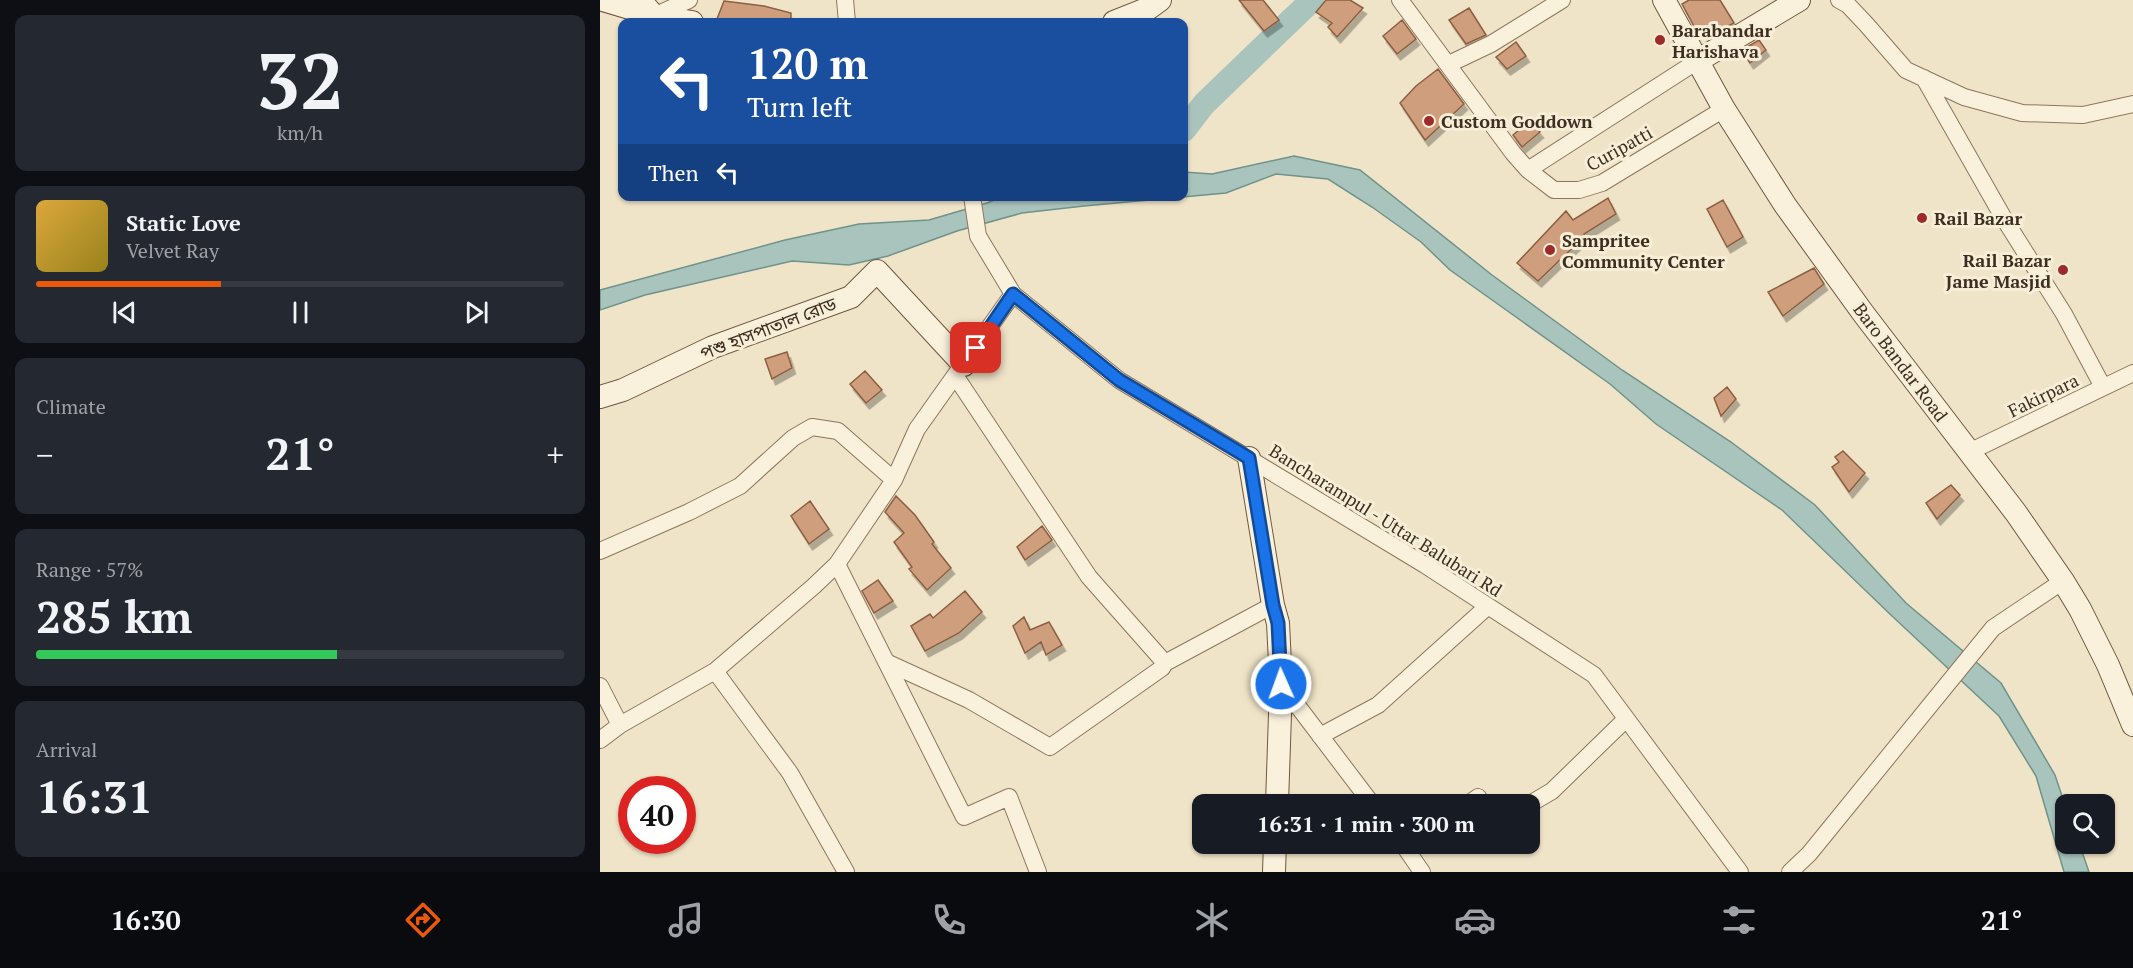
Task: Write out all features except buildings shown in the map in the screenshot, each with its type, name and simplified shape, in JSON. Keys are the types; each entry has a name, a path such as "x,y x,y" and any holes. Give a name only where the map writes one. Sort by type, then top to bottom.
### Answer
{"street":[{"path":"603,0 647,8 679,18"},
{"path":"647,8 688,0"},
{"path":"845,0 847,18"},
{"path":"1124,18 1149,8 1160,0"},
{"name":"Curipatti","path":"1400,0 1513,153 1528,170 1554,190 1578,190 1602,183 1724,109"},
{"path":"1449,64 1491,44 1562,0"},
{"name":"Baro Bandar Road","path":"1664,0 1724,109 1785,205 1863,313 2016,513 2063,581 2080,609 2103,656 2133,725"},
{"path":"1528,170 1699,60 1799,0"},
{"path":"1843,2 1906,70 1964,97 2022,113 2083,114 2133,104"},
{"path":"1924,78 2003,218 2064,314 2103,387"},
{"name":"Bancharampul - Uttar Balubari Rd","path":"973,201 978,236 1013,294 1119,380 1425,565 1594,675 1740,872"},
{"name":"পশু হাসপাতাল রোড","path":"600,397 623,390 713,347 851,297 877,271 960,371"},
{"path":"600,740 620,725 715,671 837,564 894,480 917,429 1013,294"},
{"path":"960,371 1089,577 1165,663"},
{"name":"Fakirpara","path":"1970,452 2133,373"},
{"path":"600,551 689,512 740,486 793,438 812,427 838,431 894,480"},
{"path":"1249,458 1273,605 1278,623 1281,684 1276,794"},
{"path":"837,564 964,817 1009,796 1038,872"},
{"path":"1790,872 1809,854 1993,628 2063,581"},
{"path":"886,662 969,700 1050,747 1162,668 1165,663 1273,605"},
{"path":"1320,736 1378,705 1488,606"},
{"path":"715,671 790,773 846,872"},
{"path":"1281,684 1364,794"},
{"path":"600,686 620,725"},
{"path":"1540,798 1552,791 1626,719"},
{"path":"1274,872 1275,854"},
{"path":"1411,854 1422,872"}],"water":[{"path":"1294,156 1360,170 1492,275 1622,370 1731,442 1815,505 1906,603 2001,683 2055,775 2061,794 2055,794 2055,841 2036,776 1999,716 1782,510 1656,424 1610,384 1450,270 1421,242 1328,179 1276,174 1226,193 1188,196 1188,172 1212,174"},
{"path":"992,201 1139,201 1022,213 957,231 888,256 849,265 792,261 645,295 600,310 600,290 785,240 859,224 929,220"},
{"path":"2059,854 2083,854 2089,872 2064,872"}],"waterway":[{"path":"1188,125 1204,104 1312,0"}],"place":[{"name":"Barabandar Harishava","path":"1660,40"},
{"name":"Custom Goddown","path":"1429,121"},
{"name":"Rail Bazar","path":"1922,218"},
{"name":"Sampritee Community Center","path":"1550,250"},
{"name":"Rail Bazar Jame Masjid","path":"2063,270"}],"route":[{"path":"976,348 1013,294 1119,380 1249,458 1273,605 1278,623 1281,684"}]}
